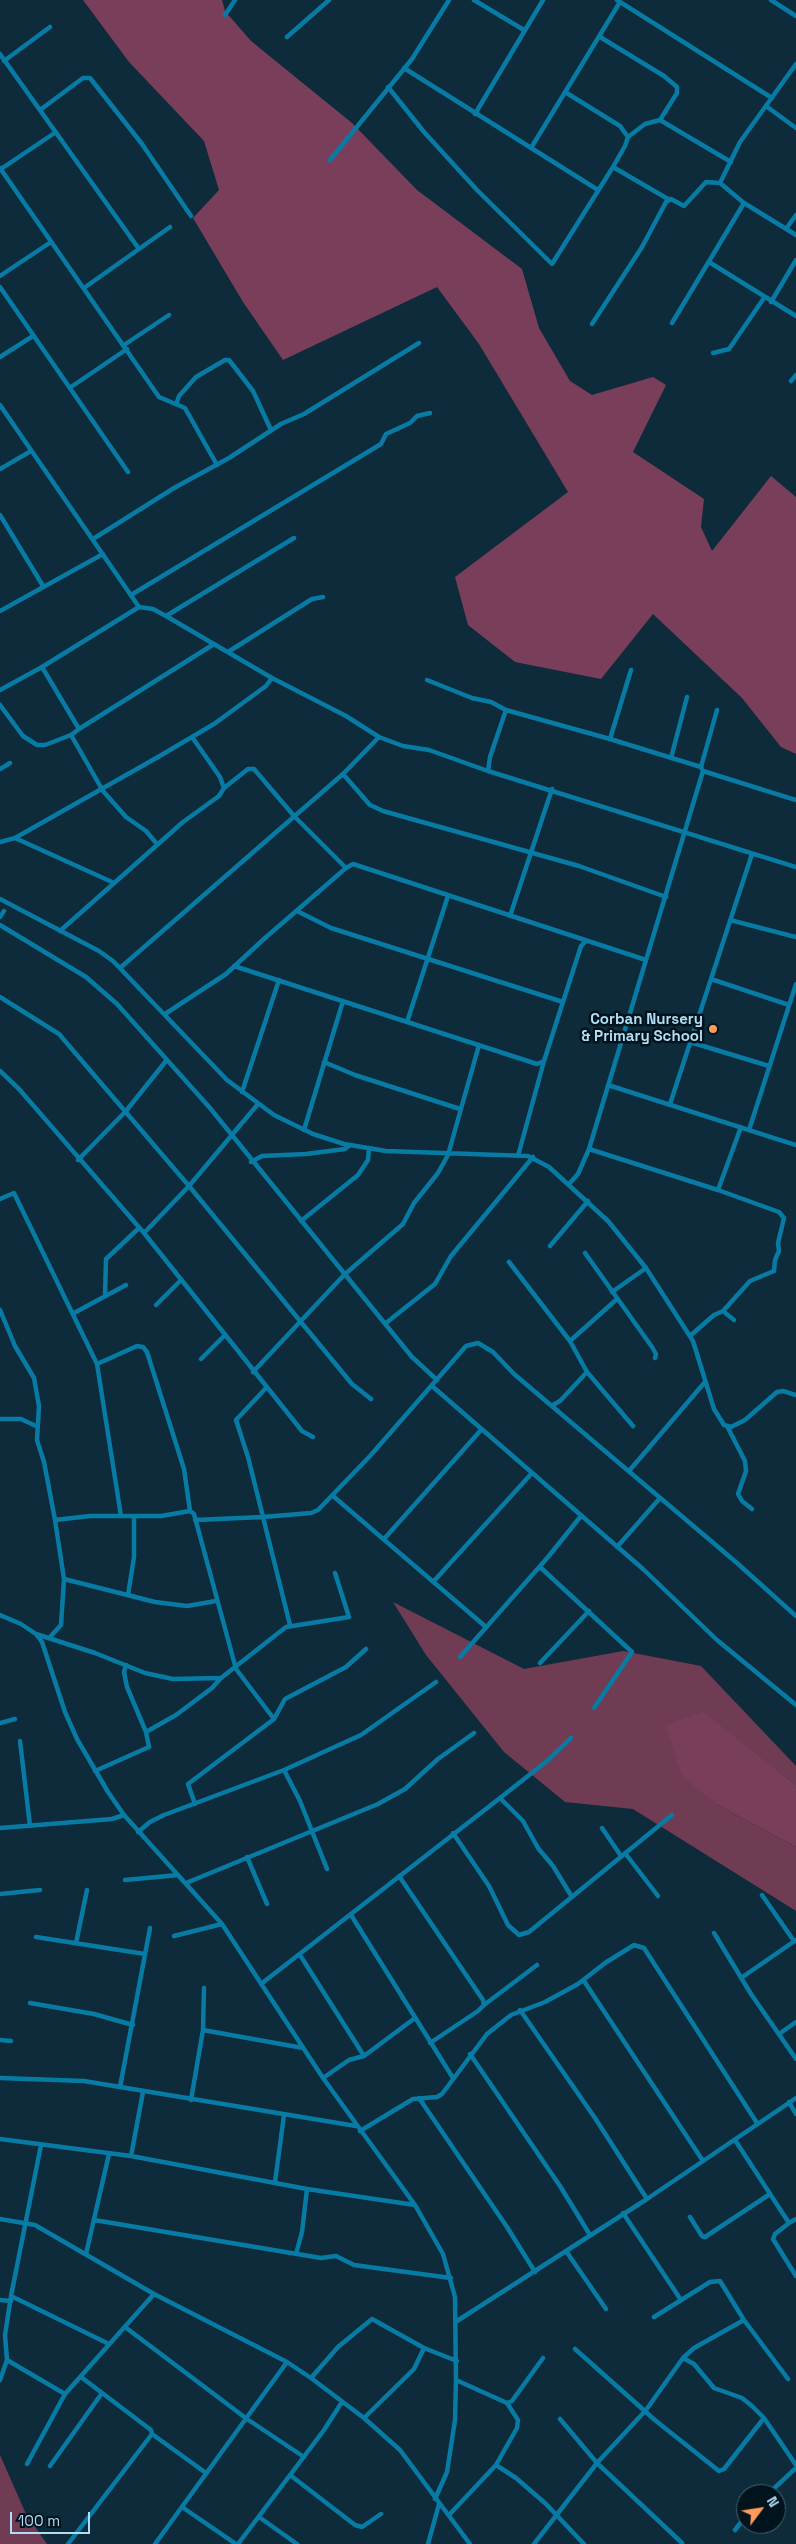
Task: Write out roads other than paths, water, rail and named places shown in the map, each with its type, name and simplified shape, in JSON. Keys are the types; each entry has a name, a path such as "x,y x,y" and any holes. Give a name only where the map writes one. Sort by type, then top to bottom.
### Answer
{"street":[{"path":"225,15 235,0"},
{"path":"287,37 329,0"},
{"path":"330,160 404,68 450,0"},
{"path":"474,0 524,30"},
{"path":"475,114 543,0"},
{"path":"771,0 796,16"},
{"path":"531,148 600,37 618,1 772,98"},
{"path":"4,61 50,27"},
{"path":"388,87 424,132 465,178 552,264 626,146 628,136 646,124 660,120 676,93 677,87 664,76 600,37"},
{"path":"0,54 139,249"},
{"path":"720,184 740,142 796,64"},
{"path":"404,68 598,190"},
{"path":"40,110 83,78 90,78 142,144 190,216"},
{"path":"565,92 620,126 628,136"},
{"path":"766,106 796,128"},
{"path":"660,120 731,162"},
{"path":"56,132 1,169 159,397 177,402 185,408 217,465"},
{"path":"613,167 668,199 684,206 706,182 720,184 744,203 796,235"},
{"path":"592,324 642,247 668,199"},
{"path":"672,322 744,203"},
{"path":"786,229 796,215"},
{"path":"84,288 170,227"},
{"path":"0,276 51,242"},
{"path":"771,302 796,260"},
{"path":"709,262 764,298 796,316"},
{"path":"0,287 128,472"},
{"path":"713,353 729,349 764,298"},
{"path":"71,387 169,315"},
{"path":"0,357 33,336"},
{"path":"93,539 174,488 217,465 271,430 304,414 419,343"},
{"path":"177,402 179,396 196,378 225,360 229,360 253,391 271,430"},
{"path":"791,381 796,375"},
{"path":"0,405 139,607"},
{"path":"131,595 381,444 386,434 410,423 417,416 430,413"},
{"path":"0,469 31,451"},
{"path":"0,514 43,586"},
{"path":"166,616 294,538"},
{"path":"0,611 104,554"},
{"path":"228,652 312,599 323,597"},
{"path":"0,690 42,667 139,607 153,609 272,678 346,716 379,737 402,746 429,750 488,771 552,789 796,867"},
{"path":"0,705 17,729 37,745 45,745 71,735 214,644"},
{"path":"42,667 79,729"},
{"path":"610,739 631,670"},
{"path":"0,842 15,838 192,737 266,686 272,678"},
{"path":"427,680 472,698 490,702 506,710 610,739 796,800"},
{"path":"671,758 687,697"},
{"path":"488,771 490,757 506,710"},
{"path":"569,1184 578,1174 590,1149 685,832 717,710"},
{"path":"71,735 108,798 126,817 146,831 157,844"},
{"path":"192,737 220,777 224,788"},
{"path":"120,968 343,774 379,737"},
{"path":"0,769 10,763"},
{"path":"60,930 112,882 219,796 224,788 248,769 254,769 294,816 346,868"},
{"path":"343,774 370,805 383,811 530,852 666,897"},
{"path":"510,916 552,789"},
{"path":"15,838 112,882"},
{"path":"670,1104 752,854"},
{"path":"165,1014 212,985 346,868 356,864 646,960"},
{"path":"407,1022 448,896"},
{"path":"0,899 99,951 120,968 208,1061 242,1092 274,1115 304,1130 350,1145 448,1155 533,1158 569,1184 608,1221 646,1268 690,1336 698,1354 714,1409 719,1419 727,1426 745,1461 746,1471 738,1494 752,1508"},
{"path":"0,917 4,911"},
{"path":"297,911 331,928 427,957 563,1002"},
{"path":"730,920 796,937"},
{"path":"0,925 69,966 100,988 118,1004 166,1061 204,1101 251,1162 386,1323 412,1357 437,1380"},
{"path":"518,1156 544,1061 581,946 586,941"},
{"path":"234,966 537,1064 544,1061"},
{"path":"711,979 789,1004"},
{"path":"242,1092 279,980"},
{"path":"749,1130 796,984"},
{"path":"0,997 59,1034 189,1186 352,1384 371,1399"},
{"path":"304,1130 343,1001"},
{"path":"690,1042 769,1066"},
{"path":"253,1372 344,1275 365,1255 398,1230 448,1155 479,1045"},
{"path":"78,1160 126,1111 166,1061"},
{"path":"324,1062 355,1075 460,1108"},
{"path":"0,1071 19,1089 78,1160 140,1228 302,1431 313,1437"},
{"path":"608,1085 796,1145"},
{"path":"144,1233 189,1186 258,1104"},
{"path":"718,1190 741,1127"},
{"path":"251,1162 262,1156 306,1154 345,1149 350,1145"},
{"path":"301,1221 358,1175 368,1160 369,1148"},
{"path":"590,1149 718,1190 779,1212 784,1218 778,1243 780,1251 775,1260 774,1272 750,1280 723,1311 714,1314 690,1336"},
{"path":"386,1323 434,1284 452,1256 533,1158"},
{"path":"0,1199 14,1193 74,1313 96,1364 121,1516"},
{"path":"550,1246 588,1201"},
{"path":"105,1296 106,1259 140,1228"},
{"path":"585,1253 652,1347 656,1354 654,1358"},
{"path":"509,1262 570,1341 587,1372 633,1426"},
{"path":"612,1292 646,1268"},
{"path":"156,1305 181,1280"},
{"path":"74,1313 126,1285"},
{"path":"570,1341 617,1299"},
{"path":"0,1310 15,1346 34,1378 39,1406 36,1426 37,1440 44,1462 64,1579 61,1625 50,1637"},
{"path":"723,1311 734,1320"},
{"path":"202,1359 225,1335"},
{"path":"195,1520 262,1517 311,1513 318,1510 333,1496 466,1346 478,1343 493,1352 514,1374 738,1563 796,1616"},
{"path":"96,1364 137,1346 142,1347 147,1352 184,1468 190,1511 195,1520 236,1669 274,1720"},
{"path":"553,1405 560,1401 587,1372"},
{"path":"628,1471 705,1382"},
{"path":"432,1386 617,1547 717,1640 796,1706"},
{"path":"266,1388 236,1420 248,1457 290,1625"},
{"path":"727,1426 736,1425 744,1420 777,1392 783,1391 796,1395"},
{"path":"0,1419 21,1419 36,1426"},
{"path":"384,1540 481,1430"},
{"path":"433,1582 532,1474"},
{"path":"333,1496 486,1627"},
{"path":"617,1547 660,1498"},
{"path":"55,1520 121,1516 161,1516 190,1511"},
{"path":"128,1595 134,1557 134,1516"},
{"path":"460,1657 540,1567 581,1516"},
{"path":"540,1567 632,1652 594,1708"},
{"path":"146,1732 176,1715 212,1688 220,1678 236,1669 290,1625 349,1617 335,1573"},
{"path":"64,1579 155,1602 187,1606 216,1601"},
{"path":"540,1664 588,1611"},
{"path":"0,1614 21,1624 36,1634 42,1642 65,1712 95,1771 124,1815 138,1832 222,1924 323,2078 415,2205 443,2254 456,2297 457,2361 455,2420 447,2472 435,2499"},
{"path":"36,1634 50,1637 144,1673 172,1679 220,1678"},
{"path":"195,1804 188,1784 274,1720 285,1699 346,1667 366,1649"},
{"path":"95,1771 149,1746 146,1732 127,1687 124,1672 126,1665"},
{"path":"138,1832 157,1818 284,1770 361,1735 436,1682"},
{"path":"0,1723 15,1719"},
{"path":"186,1883 378,1804 405,1789 438,1759 474,1733"},
{"path":"261,1984 547,1761 571,1738"},
{"path":"20,1741 30,1826"},
{"path":"284,1770 300,1801 311,1832 328,1869"},
{"path":"500,1798 523,1821 538,1848 553,1866 572,1897"},
{"path":"0,1828 112,1819 124,1815"},
{"path":"453,1833 489,1886 508,1925 520,1935 529,1932 672,1815"},
{"path":"602,1828 658,1896"},
{"path":"247,1857 267,1904"},
{"path":"124,1880 178,1875"},
{"path":"399,1876 483,2000 484,2005"},
{"path":"0,1894 40,1890"},
{"path":"76,1943 87,1890"},
{"path":"741,1978 795,1940 762,1895"},
{"path":"351,1915 453,2078"},
{"path":"174,1936 222,1924"},
{"path":"120,2087 150,1928"},
{"path":"714,1933 741,1978 796,2059"},
{"path":"36,1937 145,1954"},
{"path":"0,2078 84,2081 358,2128 413,2099 437,2097 442,2094 470,2054 487,2034 520,2010 545,2002 584,1981 630,1946 639,1945 644,1948 757,2123"},
{"path":"300,1955 364,2056"},
{"path":"430,2044 537,1965"},
{"path":"584,1981 702,2161"},
{"path":"191,2100 203,2030 204,1988"},
{"path":"30,2003 94,2014 133,2025"},
{"path":"520,2010 601,2126 647,2199"},
{"path":"323,2078 349,2060 364,2056 415,2018"},
{"path":"779,2034 796,2022"},
{"path":"203,2030 303,2048"},
{"path":"0,2040 11,2041"},
{"path":"470,2054 560,2186 590,2235"},
{"path":"131,2156 143,2092"},
{"path":"419,2098 507,2227 535,2272"},
{"path":"457,2321 647,2199 796,2098"},
{"path":"789,2102 796,2114"},
{"path":"275,2182 284,2116"},
{"path":"0,2139 131,2156 307,2189 415,2205"},
{"path":"735,2140 789,2223"},
{"path":"0,2380 7,2360 6,2335 11,2298 41,2145"},
{"path":"86,2254 109,2154"},
{"path":"296,2254 302,2232 307,2189"},
{"path":"690,2217 702,2236 705,2237 770,2194"},
{"path":"624,2213 681,2300"},
{"path":"0,2219 35,2226 154,2294 287,2362 311,2378 364,2418 400,2450 470,2544"},
{"path":"796,2219 775,2234 773,2239 796,2276"},
{"path":"94,2220 321,2258 336,2256 354,2265 451,2278"},
{"path":"566,2251 606,2309"},
{"path":"654,2317 710,2282 720,2281 744,2320 788,2379"},
{"path":"27,2464 66,2394 154,2294"},
{"path":"0,2300 11,2298 109,2344"},
{"path":"311,2378 338,2347 368,2319 372,2319 424,2348 457,2361"},
{"path":"534,2544 597,2463 646,2410 683,2358 694,2348 744,2320"},
{"path":"125,2327 247,2419 304,2457"},
{"path":"364,2418 414,2369 424,2348"},
{"path":"575,2349 684,2445 719,2471 724,2469 764,2418"},
{"path":"508,2403 512,2401 543,2358"},
{"path":"683,2358 694,2364 714,2388 742,2398 764,2418 796,2467 778,2484"},
{"path":"7,2360 66,2394"},
{"path":"155,2544 287,2362"},
{"path":"81,2377 151,2430 152,2434 206,2473"},
{"path":"449,2516 496,2465 517,2428 518,2420 508,2403 456,2380"},
{"path":"50,2466 102,2393"},
{"path":"182,2507 237,2544 304,2457 342,2402"},
{"path":"560,2419 597,2463 682,2543"},
{"path":"68,2544 152,2434"},
{"path":"496,2465 516,2478 545,2503 555,2516 584,2544"},
{"path":"290,2475 355,2525 362,2527 381,2514"},
{"path":"428,2544 440,2504"},
{"path":"259,2517 297,2544"}],"place":[{"name":"Corban Nursery & Primary School","path":"713,1029"}]}
